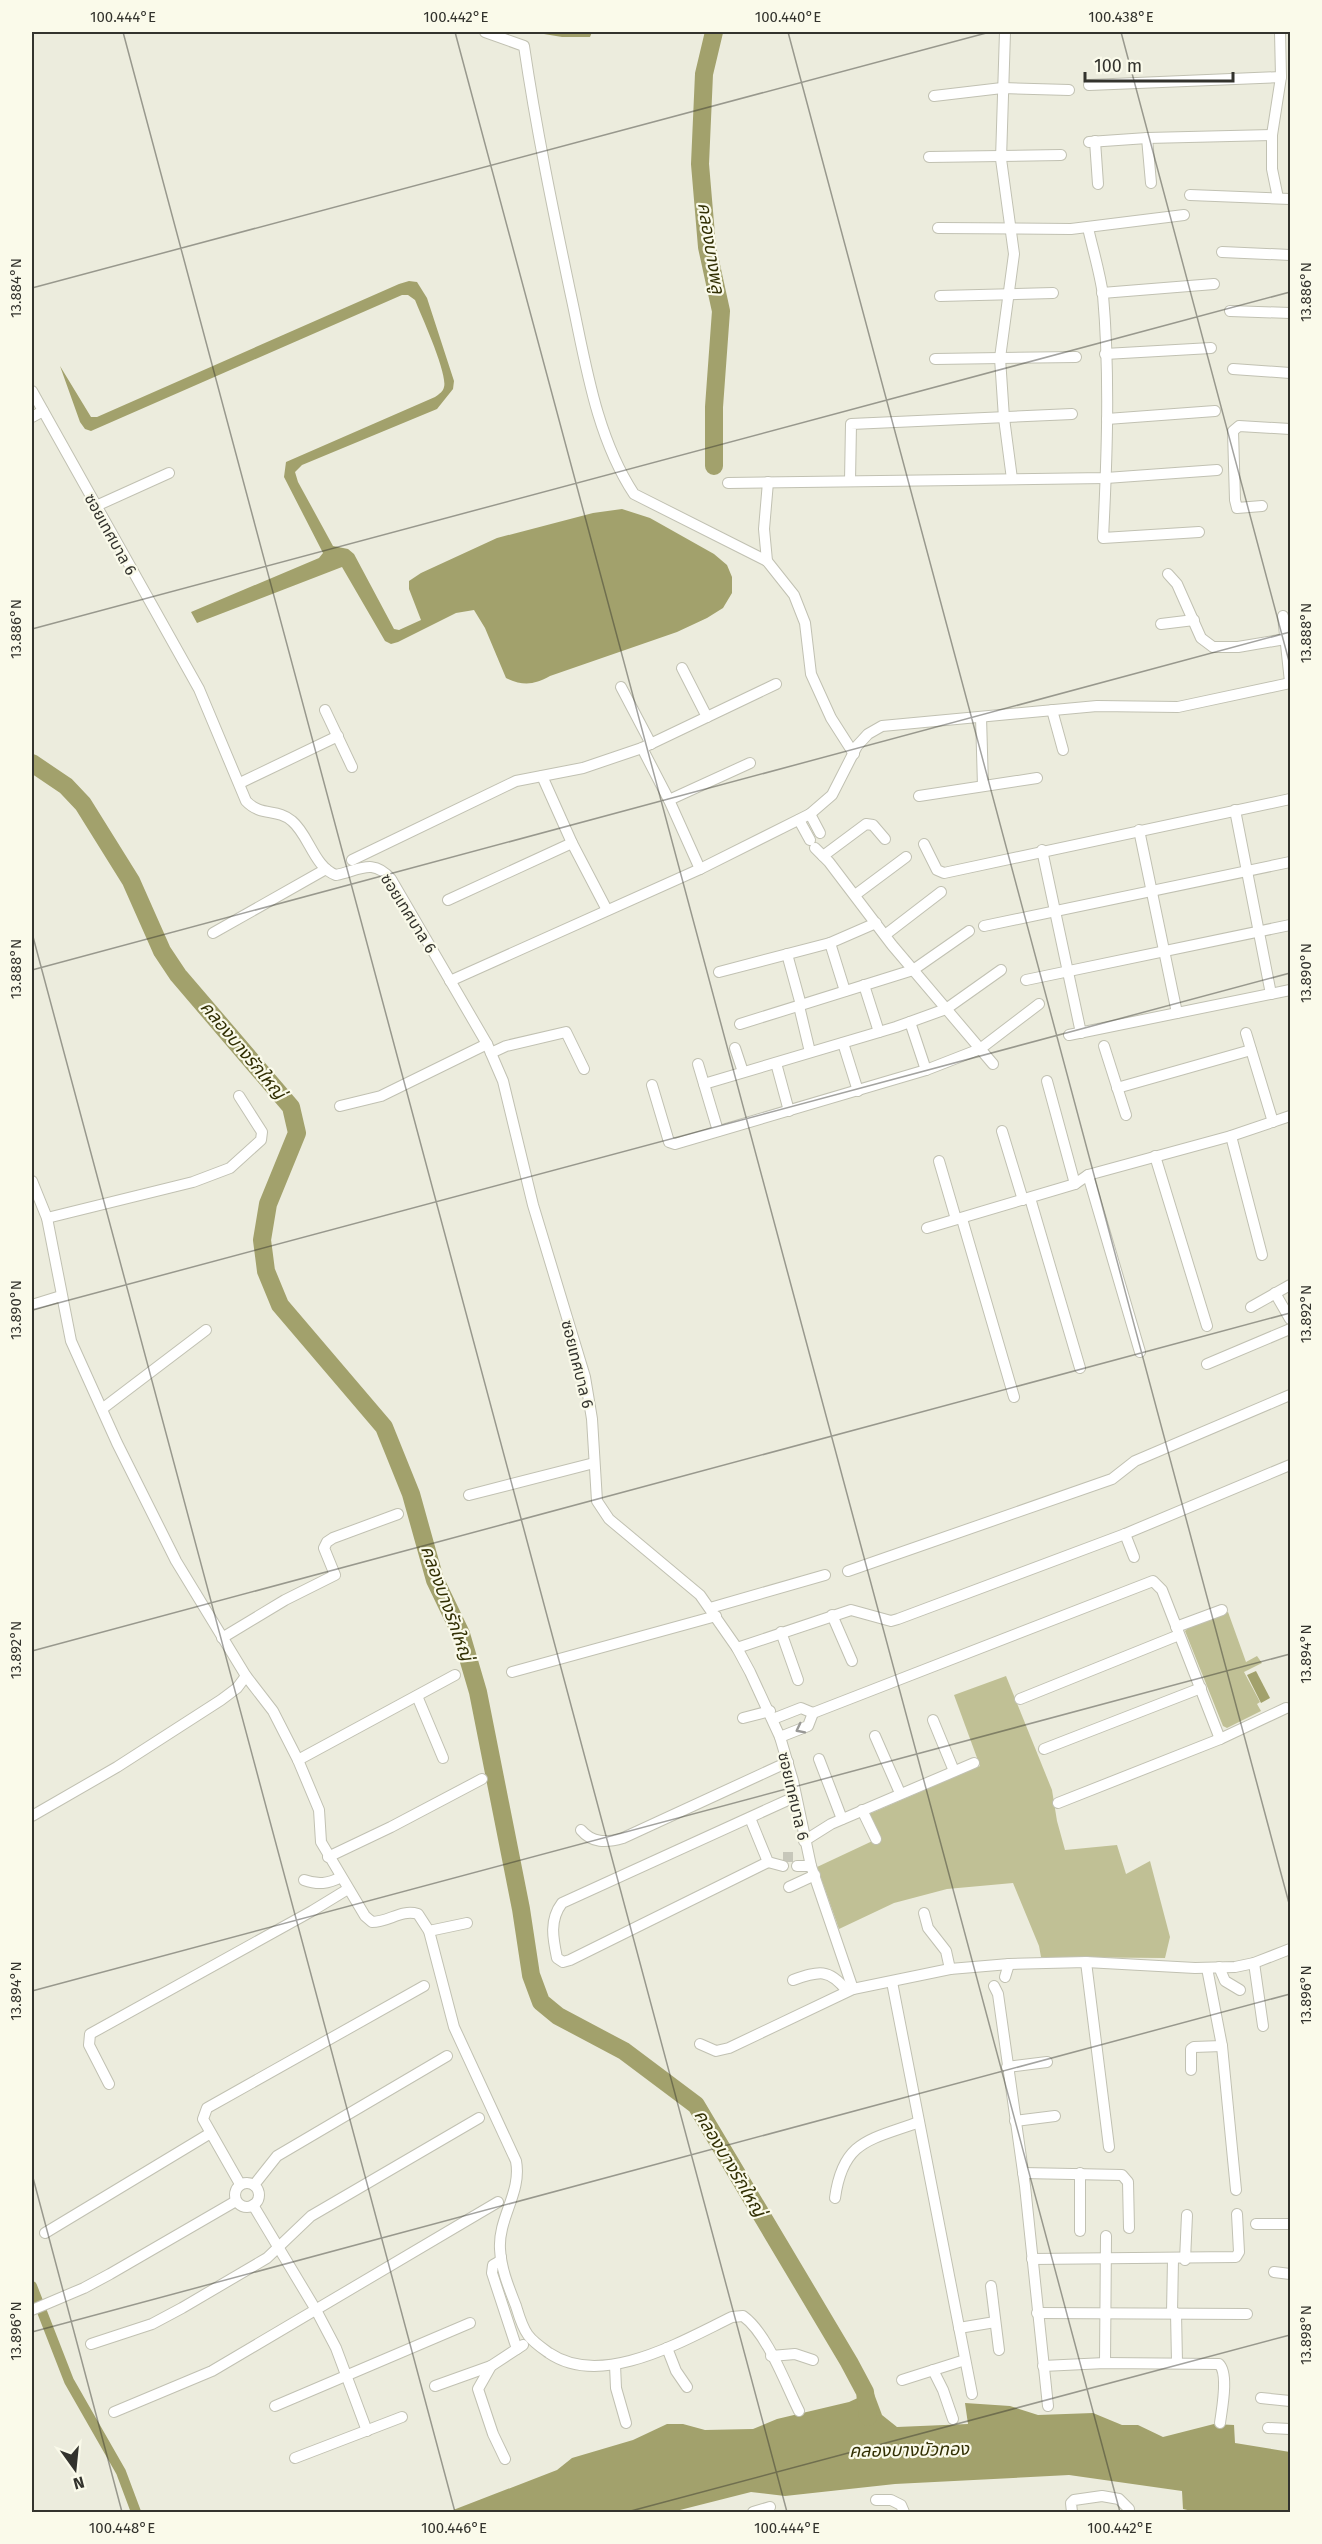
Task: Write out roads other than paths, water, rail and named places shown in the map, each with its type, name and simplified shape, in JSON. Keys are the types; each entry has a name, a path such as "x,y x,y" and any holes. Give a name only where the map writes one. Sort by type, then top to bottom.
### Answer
{"street":[{"path":"485,32 524,46 534,113 586,364 602,425 621,473 634,494 767,561 794,595 805,623 811,674 831,718 854,754"},
{"path":"1005,32 1001,156 1014,254 1000,358 1004,418 1012,479"},
{"path":"1278,198 1272,169 1272,135 1281,77 1280,32"},
{"path":"1089,85 1281,77"},
{"path":"934,96 1002,88 1069,90"},
{"path":"1098,184 1092,141 1272,135"},
{"path":"1147,138 1151,183"},
{"path":"929,157 1061,155"},
{"path":"1190,195 1290,199"},
{"path":"938,228 1088,228 1184,215"},
{"path":"1088,228 1102,293 1106,354 1107,419 1103,538 1199,532"},
{"path":"1222,252 1290,255"},
{"path":"1102,293 1214,284"},
{"path":"940,296 1053,293"},
{"path":"1230,311 1290,313"},
{"path":"1106,354 1211,348"},
{"path":"935,359 1076,357"},
{"path":"1233,369 1290,373"},
{"name":"ซอยเทศบาล 6","path":"32,391 199,689 246,801 255,810 284,815 295,823 327,869 336,875 371,866 382,868 391,879 489,1049 503,1081 533,1205 585,1377 592,1419 597,1501 609,1519 688,1583 713,1612 737,1648 780,1737 788,1762 804,1841 850,1990"},
{"path":"32,417 44,411"},
{"path":"1107,419 1215,411"},
{"path":"850,481 851,424 1072,414"},
{"path":"1262,506 1238,508 1235,500 1233,431 1239,426 1290,429"},
{"path":"728,483 1106,478 1217,470"},
{"path":"96,506 169,473"},
{"path":"767,561 764,529 768,482"},
{"path":"1168,574 1178,584 1201,638 1213,647 1238,647 1285,639"},
{"path":"450,981 700,869 810,814 832,795 854,754 868,734 882,726 1097,706 1178,707 1290,682 1283,616"},
{"path":"1161,624 1194,620"},
{"path":"682,668 706,717"},
{"path":"352,860 516,781 583,768 646,746 776,684"},
{"path":"621,687 700,869"},
{"path":"325,710 352,767"},
{"path":"1052,710 1063,750"},
{"path":"981,717 983,786"},
{"path":"240,783 338,736"},
{"path":"669,800 750,763"},
{"path":"542,776 572,843 607,910"},
{"path":"919,796 1037,778"},
{"path":"924,844 937,870 944,873 1042,850 1290,799"},
{"path":"1235,810 1271,994"},
{"path":"810,814 821,848"},
{"path":"799,820 876,923 993,1064"},
{"path":"821,848 866,824 873,825 885,839"},
{"path":"1139,830 1177,1013"},
{"path":"448,900 572,843"},
{"path":"1042,850 1081,1033"},
{"path":"855,895 906,857"},
{"path":"984,926 1290,862"},
{"path":"213,933 327,869"},
{"path":"885,934 941,892"},
{"path":"719,972 830,943 876,923"},
{"path":"1026,980 1290,925"},
{"path":"740,1024 914,970 969,931"},
{"path":"830,943 845,991"},
{"path":"787,954 810,1052"},
{"path":"704,1084 879,1032 946,1009 1001,970"},
{"path":"864,985 879,1032"},
{"path":"1070,1035 1290,990"},
{"path":"652,1085 669,1142 672,1144 926,1070 980,1049 1039,1004"},
{"path":"910,1022 926,1070"},
{"path":"340,1106 381,1096 489,1049 566,1032 585,1069"},
{"path":"1246,1033 1273,1122"},
{"path":"843,1043 858,1090"},
{"path":"1104,1046 1126,1115"},
{"path":"735,1048 743,1072"},
{"path":"1118,1088 1251,1050"},
{"path":"776,1063 789,1111"},
{"path":"698,1064 718,1131"},
{"path":"1047,1082 1075,1184"},
{"path":"47,1218 193,1182 230,1168 261,1140 262,1132 239,1096"},
{"path":"927,1228 1075,1184 1088,1175 1231,1136 1290,1116"},
{"path":"1002,1131 1080,1368"},
{"path":"1231,1136 1262,1255"},
{"path":"1155,1156 1207,1326"},
{"path":"939,1161 1014,1397"},
{"path":"1088,1175 1140,1352"},
{"path":"32,1181 47,1218 71,1341 176,1561 246,1676 273,1711 298,1760 319,1810 321,1842 328,1857 365,1916 372,1922 379,1922 408,1911 418,1914 429,1931 454,2027 516,2161 519,2173 503,2224 499,2247 524,2343"},
{"path":"1251,1306 1290,1285"},
{"path":"1275,1293 1290,1319"},
{"path":"32,1305 61,1296"},
{"path":"1207,1364 1290,1329"},
{"path":"102,1409 206,1330"},
{"path":"848,1571 1112,1479 1135,1461 1290,1395"},
{"path":"469,1495 594,1463"},
{"path":"737,1648 851,1610 891,1621 898,1619 1125,1534 1290,1466"},
{"path":"222,1638 285,1600 335,1575 324,1548 327,1542 398,1515"},
{"path":"1125,1534 1134,1557"},
{"path":"512,1672 713,1612 825,1575"},
{"path":"743,1718 771,1715 801,1708 813,1713 1153,1581 1162,1590 1220,1739"},
{"path":"1020,1700 1222,1610"},
{"path":"832,1615 852,1661"},
{"path":"781,1632 798,1680"},
{"path":"298,1760 455,1675"},
{"path":"32,1816 117,1767 221,1700 237,1688 246,1676"},
{"path":"1044,1749 1201,1688"},
{"path":"417,1696 443,1758"},
{"path":"1058,1803 1220,1739 1286,1708"},
{"path":"780,1737 808,1726 813,1713"},
{"path":"933,1720 954,1771"},
{"path":"875,1736 900,1793"},
{"path":"819,1759 842,1819"},
{"path":"581,1830 589,1839 598,1841 611,1842 623,1839 788,1762"},
{"path":"804,1841 842,1819 974,1763"},
{"path":"328,1857 482,1779"},
{"path":"750,1818 777,1862 570,1960 563,1962 557,1958 553,1922 556,1911 562,1904 788,1800"},
{"path":"862,1810 876,1839"},
{"path":"796,1862 811,1866"},
{"path":"789,1887 811,1866"},
{"path":"304,1880 314,1884 329,1883 341,1877"},
{"path":"109,2084 89,2045 90,2034 348,1889"},
{"path":"924,1913 928,1928 946,1951 950,1970"},
{"path":"429,1931 467,1923"},
{"path":"700,2044 716,2051 729,2048 850,1990 950,1970 1009,1964 1086,1962 1207,1968 1254,1963 1290,1948"},
{"path":"1086,1962 1109,2147"},
{"path":"1254,1963 1263,2026"},
{"path":"998,1984 1009,1964"},
{"path":"989,1966 998,1984 1007,2067 1023,2173 1048,2406"},
{"path":"1219,1967 1229,1985 1240,1990"},
{"path":"1207,1968 1222,2046 1236,2190"},
{"path":"793,1980 824,1972 850,1990"},
{"path":"892,1982 972,2394"},
{"path":"240,2184 202,2119 207,2108 424,1986"},
{"path":"1191,2070 1190,2053 1194,2047 1222,2046"},
{"path":"254,2185 277,2156 447,2056"},
{"path":"1007,2067 1047,2062"},
{"path":"1015,2121 1055,2116"},
{"path":"91,2344 152,2324 267,2258 311,2216 479,2118"},
{"path":"836,2198 838,2177 847,2158 862,2143 919,2122"},
{"path":"45,2233 209,2133"},
{"path":"1023,2173 1122,2175 1126,2177 1129,2229"},
{"path":"1080,2174 1080,2231"},
{"path":"240,2184 254,2185"},
{"path":"240,2184 235,2192 236,2201 243,2207 253,2205 259,2198 254,2185"},
{"path":"33,2309 110,2274 236,2201"},
{"path":"114,2412 212,2371 498,2202"},
{"path":"253,2205 336,2348 367,2431"},
{"path":"1032,2259 1236,2257 1239,2252 1237,2214"},
{"path":"1185,2259 1187,2215"},
{"path":"1256,2224 1290,2224"},
{"path":"1105,2363 1106,2236"},
{"path":"501,2258 493,2265 492,2273 524,2343 559,2360 576,2364 615,2365 667,2348 732,2317 742,2316 752,2322 799,2411"},
{"path":"1173,2259 1177,2362"},
{"path":"1274,2272 1290,2274"},
{"path":"991,2286 999,2350"},
{"path":"1037,2313 1246,2314"},
{"path":"959,2328 995,2322"},
{"path":"275,2406 470,2323"},
{"path":"435,2386 491,2366 524,2343"},
{"path":"667,2348 676,2371 687,2387"},
{"path":"771,2356 795,2354 813,2360"},
{"path":"902,2380 965,2360"},
{"path":"1043,2366 1177,2362 1219,2364 1224,2368 1220,2423"},
{"path":"615,2365 616,2388 626,2423"},
{"path":"491,2366 481,2382 478,2396 505,2459"},
{"path":"933,2370 943,2390 953,2420"},
{"path":"1261,2398 1290,2401"},
{"path":"295,2458 402,2417"},
{"path":"1268,2428 1290,2428"},
{"path":"1072,2512 1071,2503 1074,2500 1101,2496 1119,2499 1129,2509"},
{"path":"876,2500 891,2500 901,2505 904,2512"},
{"path":"753,2512 770,2507"}],"water":[{"path":"532,32 592,32 590,37 562,37"},
{"path":"409,281 417,282 427,298 454,381 453,389 437,409 302,465 295,472 298,482 333,546 348,549 354,554 394,629 399,630 421,620 409,589 409,581 421,573 497,538 593,513 622,509 650,518 714,554 727,565 732,577 732,593 723,608 677,632 528,683 506,678 485,628 474,610 456,613 398,642 391,644 385,641 342,567 197,623 191,612 319,558 323,553 284,477 286,462 441,393 444,387 442,370 415,300 408,295 402,295 91,431 85,429 80,422 60,366 91,417 97,417"},
{"path":"1256,1671 1270,1698 1261,1703 1247,1675"},
{"name":"คลองบางบัวทอง","path":"873,2391 882,2415 897,2427 968,2424 965,2403 1010,2406 1038,2415 1093,2413 1122,2425 1138,2425 1163,2437 1214,2424 1234,2425 1235,2443 1290,2452 1290,2512 1196,2512 1183,2509 1182,2491 1069,2475 895,2484 785,2496 751,2492 672,2512 448,2512 557,2470 572,2458 633,2440 667,2424 683,2424 705,2430 753,2429 777,2419 849,2402"}],"waterway":[{"name":"คลองบางพลู","path":"714,32 704,74 700,164 707,247 721,311 714,407 714,466"},
{"name":"คลองบางรักใหญ่","path":"32,763 66,786 83,804 131,881 162,951 178,975 291,1107 297,1133 268,1204 262,1240 266,1271 280,1305 384,1427 411,1494 435,1580 461,1634 478,1692 521,1909 531,1975 541,2002 558,2016 624,2051 696,2105 849,2362 865,2392 868,2417"},
{"path":"32,2286 69,2381 121,2472 136,2512"}],"tunnel":[{"path":"783,1857 795,1857"}]}
